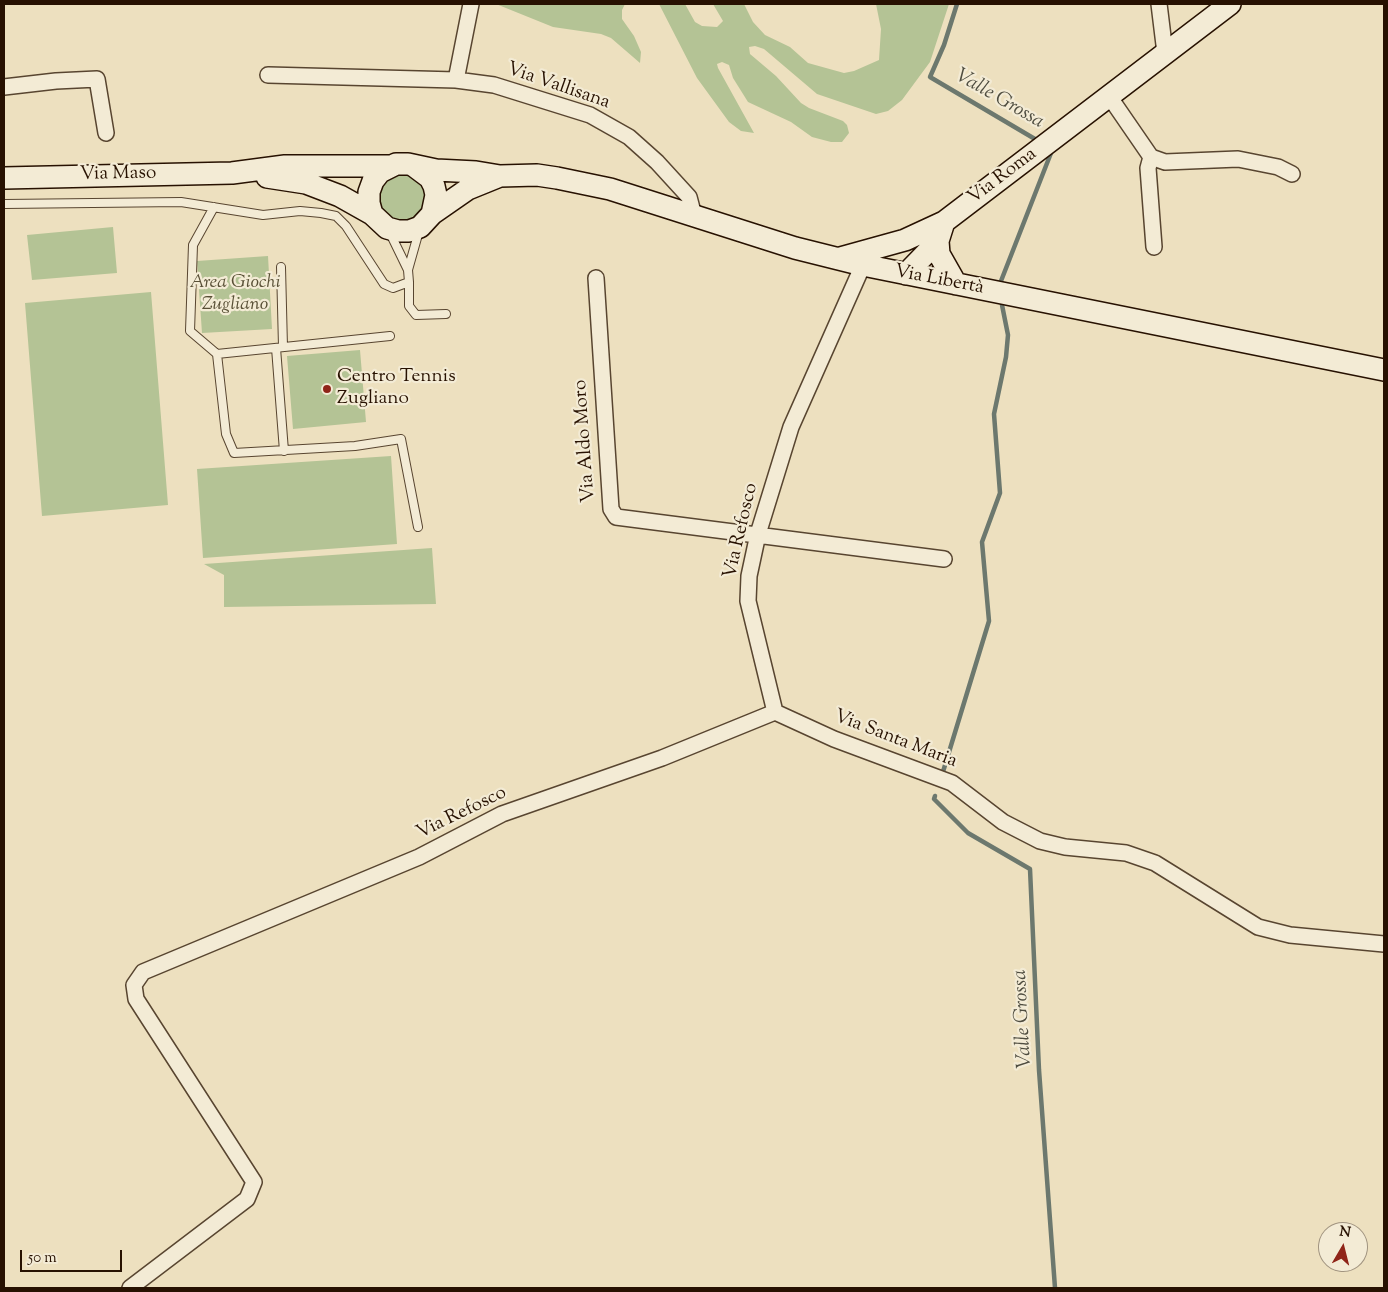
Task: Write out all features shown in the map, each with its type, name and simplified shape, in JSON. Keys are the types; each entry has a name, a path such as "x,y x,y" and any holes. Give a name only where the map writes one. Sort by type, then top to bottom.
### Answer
{"main road":[{"name":"Via Roma","path":"906,274 941,231 1045,146 1230,4"},
{"path":"402,164 414,166 430,178 436,196 426,220 409,231 398,231 340,196 306,183 232,173 285,166 390,166 402,164"},
{"path":"380,221 369,203 371,186 380,172 390,166"},
{"name":"Via Libertà","path":"414,166 500,176 536,176 610,189 794,248 863,265 1384,370"},
{"name":"Via Maso","path":"4,178 232,173"},
{"name":"Via Libertà","path":"426,220 468,189 500,176"},
{"name":"Via Roma","path":"840,258 941,231"},
{"path":"941,231 939,254 956,284"},
{"path":"905,240 900,263 906,274"}],"street":[{"path":"456,80 471,4"},
{"path":"1159,4 1165,53"},
{"name":"Via Vallisana","path":"268,75 456,80 494,85 590,115 621,133 657,162 682,188 693,207 694,216"},
{"path":"4,87 56,80 97,79 106,133"},
{"path":"1109,96 1151,157 1165,162 1238,158 1278,167 1292,174"},
{"path":"1151,157 1148,168 1154,247"},
{"name":"Via Refosco","path":"130,1288 246,1199 254,1182 136,999 134,985 143,972 419,857 502,814 662,758 775,712 748,601 749,576 758,534 791,427 863,265"},
{"name":"Via Aldo Moro","path":"596,278 610,509 616,517 944,559"},
{"name":"Via Santa Maria","path":"775,712 834,739 952,783 1003,822 1040,841 1065,847 1126,853 1154,863 1258,927 1290,935 1384,944"}],"lane":[{"path":"4,204 181,202 263,215 300,211 336,216 346,226 384,284 392,288 409,282"},
{"path":"214,207 193,245 190,331 217,354 226,434 234,454 355,446 401,439 418,527"},
{"path":"426,220 408,270 409,306 416,315 446,314"},
{"path":"380,221 408,270"},
{"path":"280,267 280,348 284,451"},
{"path":"217,354 390,336"}],"green space":[{"path":"496,4 625,4 622,10 622,19 634,36 641,52 640,63 611,38 601,34 553,27"},
{"path":"659,4 685,4 695,22 702,26 717,27 723,21 713,4 744,4 753,22 765,35 790,47 808,63 844,73 854,71 879,60 881,29 876,4 949,4 930,62 902,100 888,111 876,114 817,94 764,49 755,46 749,47 750,54 776,76 801,103 843,121 847,125 849,133 842,142 831,142 812,137 791,122 748,102 733,78 729,65 722,62 717,64 718,68 754,133 741,131 729,122 697,78"},
{"path":"402,174 411,176 419,181 424,189 426,198 424,207 419,215 411,220 402,222 393,220 385,215 380,207 378,198 380,189 385,181 393,176"},
{"path":"113,227 117,273 32,280 27,235"},
{"name":"Area Giochi Zugliano","path":"268,256 272,329 202,333 197,261"},
{"path":"151,292 168,505 42,516 25,303"},
{"name":"Centro Tennis Zugliano","path":"360,350 366,422 293,429 287,356"},
{"path":"391,456 397,544 203,558 197,469"},
{"path":"432,548 436,604 224,607 224,575 204,564"}],"waterway":[{"name":"Valle Grossa","path":"957,4 944,45 930,77 1040,142"},
{"name":"Valle Grossa","path":"1001,281 1051,153 1049,150"},
{"path":"942,775 989,621 982,542 1000,493 994,414 1006,357 1008,335 1002,305"},
{"name":"Valle Grossa","path":"935,796 934,799 968,833 1030,869 1039,1070 1055,1288"}],"place":[{"name":"Centro Tennis Zugliano","path":"327,389"}]}
